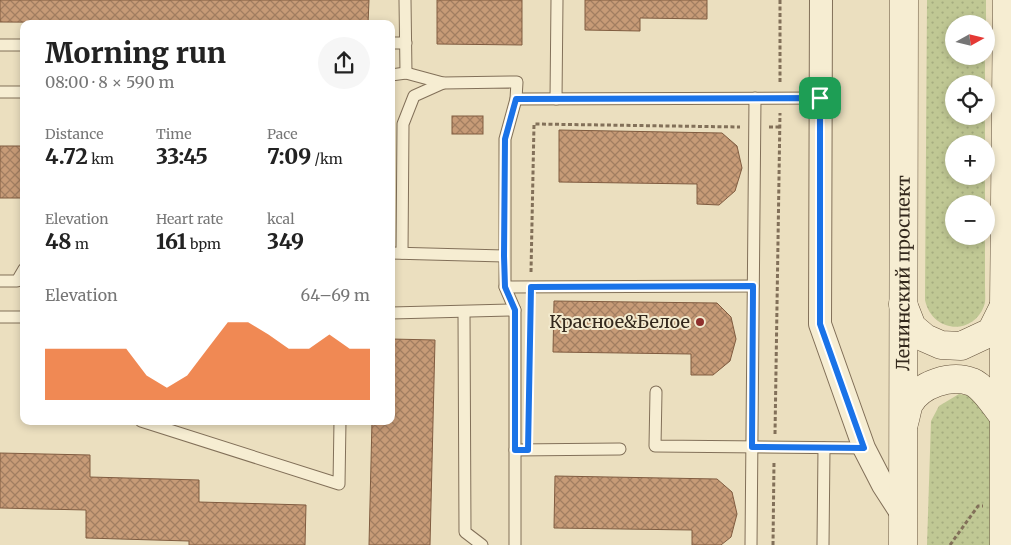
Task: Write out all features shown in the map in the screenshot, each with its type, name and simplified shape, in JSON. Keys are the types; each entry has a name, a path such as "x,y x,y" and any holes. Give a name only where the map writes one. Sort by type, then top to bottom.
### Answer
{"main road":[{"name":"Ленинский проспект","path":"903,545 904,0"},
{"path":"1004,545 1007,0"},
{"path":"903,302 912,327 925,338 941,345 961,346 991,332 1004,305"},
{"path":"903,426 910,404 920,392 932,383 950,380 973,382 988,396 1004,417"}],"street":[{"path":"821,0 820,324 864,448 883,485 903,516"}],"lane":[{"path":"405,0 406,73"},
{"path":"556,99 557,0"},
{"path":"395,44 406,43"},
{"path":"0,45 20,45"},
{"path":"395,74 406,73 443,83 517,82 516,99 505,139 504,256 505,287 515,310 516,545"},
{"path":"443,83 414,96 404,124 397,253 504,256"},
{"path":"0,92 20,92"},
{"path":"751,545 755,98"},
{"path":"516,99 820,98"},
{"path":"0,282 17,281 20,276"},
{"path":"505,287 753,286"},
{"path":"395,313 515,310"},
{"path":"464,312 465,532 482,545"},
{"path":"0,317 20,317"},
{"path":"656,392 655,446 864,448"},
{"path":"154,425 339,484 340,425"},
{"path":"823,545 824,448"},
{"path":"515,450 620,449"}],"path":[{"path":"773,545 780,128 780,0"},
{"path":"531,287 534,124 780,128"},
{"path":"950,545 978,506 1004,506"}],"green space":[{"path":"927,0 986,0 986,15 945,15 945,65 985,65 985,75 945,75 945,125 985,125 985,135 945,135 945,185 985,185 985,195 945,195 945,245 985,245 985,304 979,316 971,322 953,327 936,319 929,311 925,300"},
{"path":"959,394 980,397 990,417 990,545 927,545 931,421 939,406"}],"building":[{"path":"0,0 369,0 368,20 20,20 20,22 0,22"},
{"path":"437,0 522,0 522,45 437,44"},
{"path":"585,0 707,0 707,19 640,18 640,31 585,30"},
{"path":"452,116 483,116 483,134 452,134"},
{"path":"559,130 722,133 737,146 742,168 735,191 719,205 697,204 697,184 559,182"},
{"path":"0,146 20,146 20,198 0,198"},
{"path":"554,301 717,303 731,317 736,339 730,361 713,375 691,375 691,354 553,352"},
{"path":"395,339 435,340 430,545 369,545 372,425 395,425"},
{"path":"0,453 90,455 90,477 199,480 199,502 306,505 305,545 189,545 189,541 86,538 86,510 0,508"},
{"path":"555,476 717,479 732,492 737,514 731,537 721,545 692,545 692,530 554,528"}],"place":[{"name":"Красное&Белое","path":"700,322"}],"route":[{"path":"820,98 820,324 864,448 752,447 753,286 531,287 528,450 515,450 515,310 505,287 504,256 505,139 516,99 820,98"}]}
